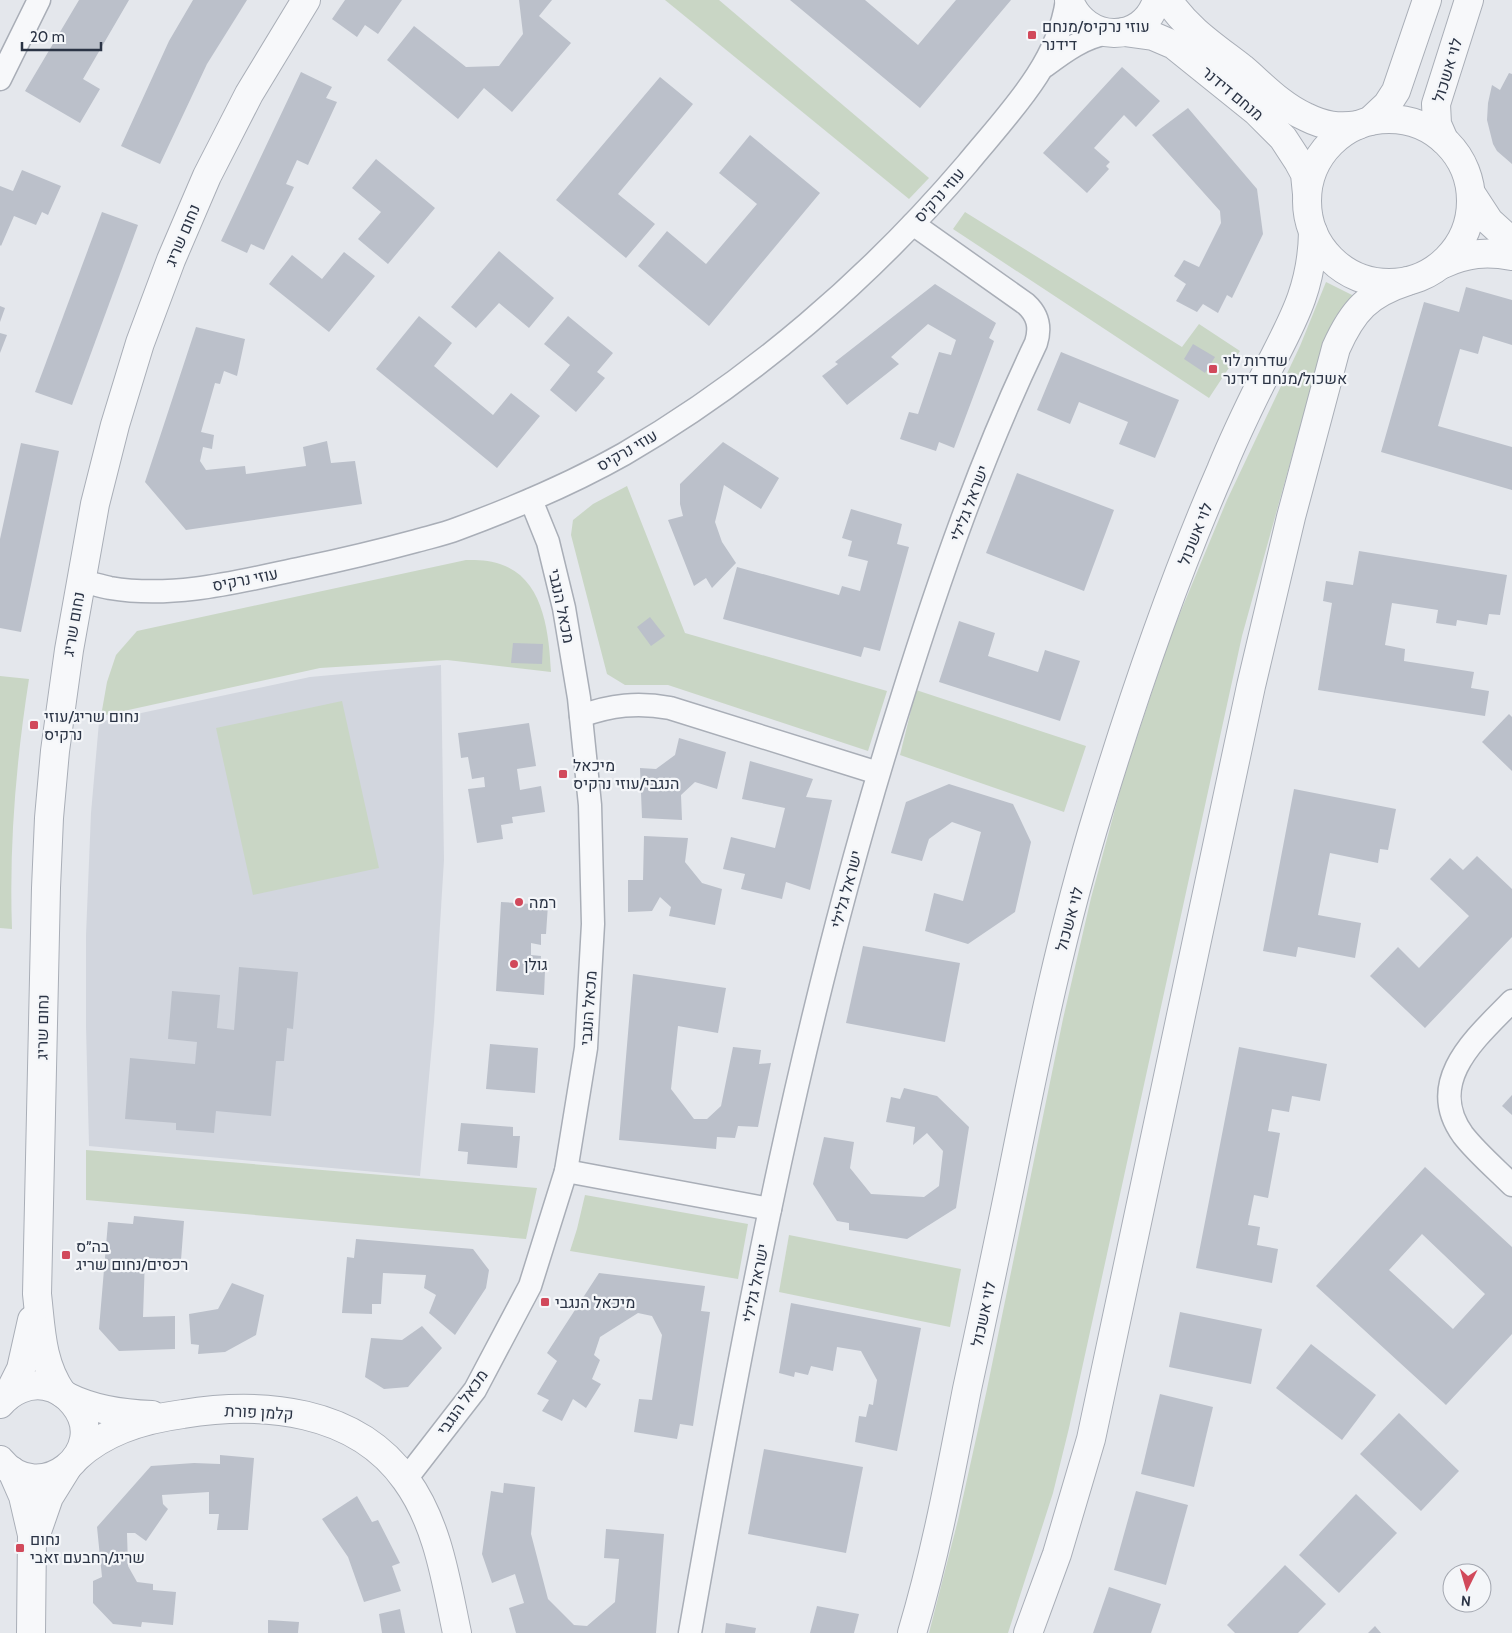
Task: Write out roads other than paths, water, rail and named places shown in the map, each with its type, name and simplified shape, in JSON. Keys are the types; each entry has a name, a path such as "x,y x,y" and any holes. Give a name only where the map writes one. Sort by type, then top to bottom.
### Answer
{"street":[{"path":"0,79 39,0"},
{"name":"נחום שריג","path":"72,1462 80,1451 84,1436 83,1421 77,1408 65,1395 50,1373 44,1353 37,1294 47,853 59,718 95,504 115,425 140,343 171,260 207,176 249,94 306,0"},
{"name":"עוזי נרקיס","path":"81,581 110,588 169,590 219,585 363,556 454,530 531,500 623,454 700,406 771,353 830,304 898,240 953,181 1002,123 1044,66 1060,30 1068,0"},
{"name":"מנחם דידנר","path":"1068,0 1083,22 1095,29 1153,36 1174,45 1256,111 1294,153 1305,174 1307,194"},
{"path":"1116,32 1142,22 1151,12 1157,0"},
{"name":"מנחם דידנר","path":"1168,0 1185,22 1286,106 1307,118 1329,125 1343,128 1364,123"},
{"path":"1408,281 1382,283 1356,276 1335,263 1326,254 1313,232 1309,220 1307,194 1314,168 1336,138 1364,123 1387,105 1396,91 1427,0"},
{"name":"לוי אשכול","path":"1444,140 1437,124 1435,114 1436,100 1469,0"},
{"name":"עוזי נרקיס","path":"1044,66 1081,42 1095,36 1116,32"},
{"path":"1364,123 1396,119 1410,122 1434,132 1460,158 1466,170 1472,195 1471,215 1465,234 1455,250 1442,264"},
{"path":"1472,195 1489,220 1512,242"},
{"name":"ישראל גלילי","path":"690,1633 770,1209 806,1042 829,952 878,773 946,562 978,476 1039,332 1036,316 1026,304 912,224"},
{"name":"לוי אשכול","path":"912,1633 939,1528 1044,1018 1072,902 1125,724 1187,551 1244,420 1301,303 1311,266 1313,232"},
{"path":"1028,1633 1056,1554 1091,1439 1251,686 1296,500 1334,357 1346,327 1362,305 1381,291 1432,271 1455,258 1476,253 1495,253 1512,256"},
{"name":"מכאל הנגבי","path":"406,1479 475,1390 530,1286 566,1170 586,1048 593,924 590,805 581,716 564,608 548,542 531,500"},
{"path":"581,716 601,709 626,705 652,705 670,708 878,773"},
{"path":"1512,1001 1476,1039 1462,1058 1452,1079 1449,1100 1453,1117 1463,1135 1512,1185"},
{"path":"566,1170 770,1209"},
{"name":"נחום שריג","path":"4,1400 17,1379 24,1359 37,1294"},
{"name":"קלמן פורת","path":"4,1400 19,1389 34,1386 49,1387 80,1403 108,1410 168,1416"},
{"name":"קלמן פורת","path":"72,1462 92,1444 110,1434 139,1423 206,1410 242,1408 277,1410 310,1416 340,1426 368,1442 392,1463 406,1479 429,1521 441,1560 457,1633"},
{"path":"3,1464 26,1477 41,1479 55,1475 72,1462"},
{"path":"33,1543 49,1497 72,1462"},
{"path":"3,1464 27,1511 33,1543 31,1633"}],"place":[{"name":"עוזי נרקיס/מנחם דידנר","path":"1032,35"},
{"name":"שדרות לוי אשכול/מנחם דידנר","path":"1213,369"},
{"name":"נחום שריג/עוזי נרקיס","path":"34,725"},
{"name":"מיכאל הנגבי/עוזי נרקיס","path":"563,774"},
{"name":"רמה","path":"519,902"},
{"name":"גולן","path":"514,964"},
{"name":"בה״ס רכסים/נחום שריג","path":"66,1255"},
{"name":"מיכאל הנגבי","path":"545,1302"},
{"name":"נחום שריג/רחבעם זאבי","path":"20,1548"}]}
